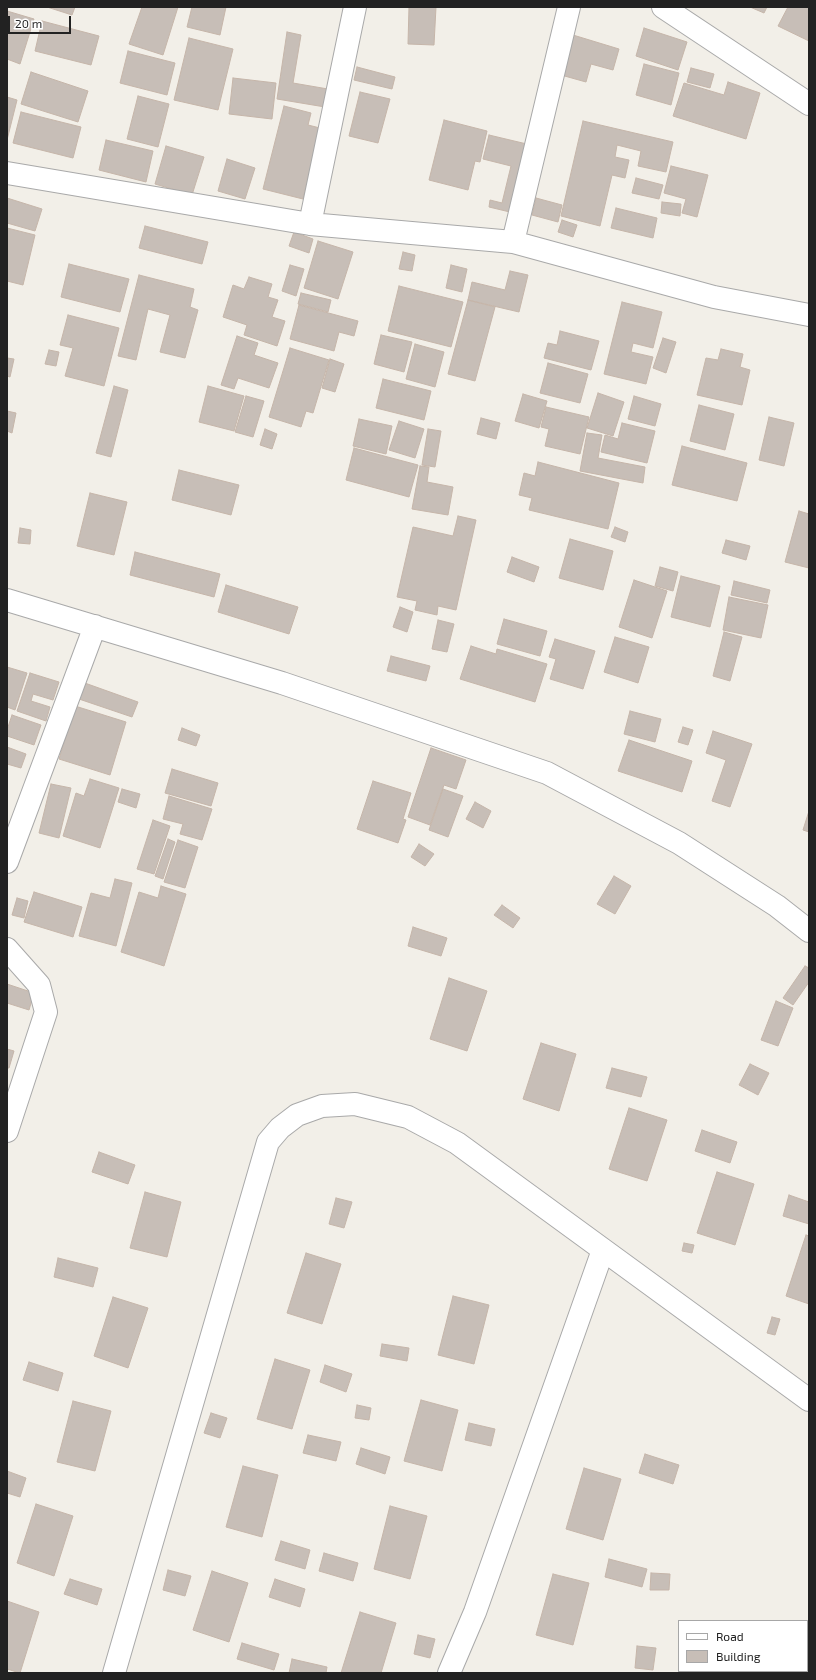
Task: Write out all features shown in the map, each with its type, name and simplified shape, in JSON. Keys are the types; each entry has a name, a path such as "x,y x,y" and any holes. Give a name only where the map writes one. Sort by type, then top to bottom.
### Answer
{"street":[{"path":"310,224 355,7"},
{"path":"513,242 569,7"},
{"path":"663,7 809,104"},
{"path":"7,173 310,224 513,242 714,297 809,315"},
{"path":"7,600 282,683 547,773 679,843 777,906 809,931"},
{"path":"7,862 95,626"},
{"path":"7,949 39,985 46,1012 7,1131"},
{"path":"114,1673 268,1142 280,1128 297,1115 322,1106 355,1104 408,1116 457,1143 809,1400"},
{"path":"450,1673 475,1612 603,1250"}],"building":[{"path":"47,7 75,7 72,15"},
{"path":"142,7 178,7 163,55 129,44"},
{"path":"192,7 226,7 220,35 187,27"},
{"path":"409,7 436,7 434,45 408,44"},
{"path":"750,7 767,7 764,13"},
{"path":"788,7 809,7 809,41 778,26"},
{"path":"7,11 34,19 20,64 7,59"},
{"path":"42,21 99,36 91,65 35,51"},
{"path":"644,28 687,42 678,70 636,56"},
{"path":"287,32 301,35 293,83 328,89 325,107 277,99"},
{"path":"573,35 619,49 613,70 591,64 586,82 561,75"},
{"path":"189,38 233,49 218,110 174,100"},
{"path":"128,51 175,63 167,95 120,83"},
{"path":"644,64 679,73 671,105 636,95"},
{"path":"357,67 395,77 392,89 354,80"},
{"path":"691,68 714,74 710,88 687,82"},
{"path":"31,72 88,91 78,122 21,104"},
{"path":"233,78 276,83 272,119 229,114"},
{"path":"728,82 760,93 746,139 673,116 684,83 724,95"},
{"path":"360,92 390,99 378,143 349,136"},
{"path":"138,96 169,104 158,147 127,139"},
{"path":"7,97 17,100 7,140"},
{"path":"284,106 311,113 308,125 320,128 303,199 263,189"},
{"path":"21,112 81,127 73,158 13,143"},
{"path":"444,120 487,131 480,162 475,161 468,190 429,180"},
{"path":"583,121 673,142 666,172 638,166 641,151 617,145 615,157 629,160 625,178 612,175 600,226 561,216"},
{"path":"489,135 531,145 514,213 489,207 490,200 502,203 511,166 483,159"},
{"path":"106,140 153,151 146,182 99,170"},
{"path":"166,146 204,157 192,195 155,184"},
{"path":"227,159 255,168 245,199 218,191"},
{"path":"671,166 708,175 697,217 682,213 686,199 664,193"},
{"path":"636,178 663,185 659,199 632,193"},
{"path":"7,198 42,209 35,231 7,223"},
{"path":"536,198 562,205 558,222 532,215"},
{"path":"662,202 681,204 680,216 661,213"},
{"path":"616,208 657,218 653,238 611,228"},
{"path":"562,220 577,225 573,237 558,232"},
{"path":"145,226 208,242 202,264 139,248"},
{"path":"7,228 35,235 23,285 7,281"},
{"path":"294,232 313,239 309,253 289,246"},
{"path":"318,241 353,252 338,299 304,288"},
{"path":"403,252 415,255 412,271 399,269"},
{"path":"69,264 129,279 120,312 61,297"},
{"path":"290,265 304,269 296,296 282,291"},
{"path":"451,265 467,269 462,292 446,288"},
{"path":"510,271 528,275 519,312 468,300 472,282 505,290"},
{"path":"139,275 194,289 190,307 198,310 185,358 160,352 170,315 148,309 136,360 118,356"},
{"path":"249,277 272,284 268,297 278,300 272,317 285,321 277,346 244,335 247,325 223,317 233,285 244,289"},
{"path":"399,286 463,302 451,347 388,331"},
{"path":"301,293 331,300 328,312 298,304"},
{"path":"468,300 495,307 475,381 448,374"},
{"path":"622,302 662,312 653,348 633,343 631,352 653,357 646,384 604,374"},
{"path":"299,305 358,321 354,336 339,332 334,351 290,339"},
{"path":"68,315 119,328 104,386 65,376 73,348 60,345"},
{"path":"560,331 599,341 591,370 544,358 548,343 557,345"},
{"path":"381,335 412,342 404,372 374,364"},
{"path":"237,336 258,343 254,355 278,363 269,388 238,378 234,389 221,385"},
{"path":"663,338 676,342 666,373 653,368"},
{"path":"415,344 444,352 435,387 406,379"},
{"path":"290,348 329,360 313,413 306,411 301,427 269,417"},
{"path":"721,349 743,354 740,367 750,370 742,405 697,395 706,358 718,360"},
{"path":"49,350 59,352 56,366 45,364"},
{"path":"7,358 14,359 10,377 7,376"},
{"path":"330,359 344,364 335,392 322,388"},
{"path":"548,363 588,374 580,403 540,393"},
{"path":"383,379 431,391 424,420 376,408"},
{"path":"114,386 128,390 111,457 96,453"},
{"path":"208,386 244,396 234,431 199,422"},
{"path":"598,393 624,402 613,436 587,428"},
{"path":"523,394 547,401 539,428 515,421"},
{"path":"246,396 264,401 253,437 235,432"},
{"path":"634,396 661,404 655,426 628,419"},
{"path":"699,405 734,414 725,450 690,441"},
{"path":"546,407 589,417 580,454 545,446 549,429 541,427"},
{"path":"7,411 16,413 12,433 7,431"},
{"path":"769,417 794,423 784,466 759,460"},
{"path":"481,418 500,423 496,439 477,434"},
{"path":"359,419 392,426 386,454 353,446"},
{"path":"399,421 424,429 415,458 389,450"},
{"path":"622,423 655,431 647,463 601,452 605,435 618,439"},
{"path":"265,429 277,434 272,449 260,445"},
{"path":"428,429 441,431 435,467 422,465"},
{"path":"587,433 602,435 598,458 645,467 643,483 580,471"},
{"path":"682,446 747,463 737,501 672,485"},
{"path":"354,448 418,465 409,497 346,480"},
{"path":"538,462 619,483 608,529 529,510 532,498 519,495 524,473 535,476"},
{"path":"420,466 429,467 427,482 453,487 448,515 412,509"},
{"path":"179,470 239,485 231,515 172,500"},
{"path":"90,493 127,502 114,555 77,546"},
{"path":"799,511 809,514 809,568 785,562"},
{"path":"458,516 476,520 456,610 438,606 437,615 415,610 417,601 397,597 413,527 453,536"},
{"path":"615,527 628,532 625,542 611,537"},
{"path":"20,528 31,530 30,544 18,543"},
{"path":"570,539 613,551 603,590 559,578"},
{"path":"726,540 750,546 746,560 722,553"},
{"path":"135,552 220,574 214,597 130,575"},
{"path":"512,557 539,567 534,582 507,572"},
{"path":"660,567 678,572 673,591 655,586"},
{"path":"681,576 720,586 710,627 671,617"},
{"path":"634,580 667,591 652,638 619,627"},
{"path":"734,581 770,590 767,603 731,595"},
{"path":"226,585 298,607 289,634 218,612"},
{"path":"729,597 768,605 761,638 723,630"},
{"path":"400,607 413,612 407,632 393,627"},
{"path":"504,619 547,631 540,656 497,644"},
{"path":"438,620 454,624 447,652 432,649"},
{"path":"724,632 742,637 730,681 713,676"},
{"path":"615,637 649,647 638,683 604,672"},
{"path":"555,639 595,651 583,689 550,679 556,659 549,657"},
{"path":"471,646 496,654 497,649 547,664 535,702 460,679"},
{"path":"391,656 430,666 426,681 387,671"},
{"path":"7,667 27,673 15,710 7,707"},
{"path":"30,673 59,682 53,700 33,694 31,701 50,707 46,721 17,711"},
{"path":"82,682 138,702 132,717 76,698"},
{"path":"75,706 126,722 110,775 59,759"},
{"path":"630,711 661,719 655,742 624,734"},
{"path":"12,715 41,725 34,745 7,736 7,730"},
{"path":"683,727 693,730 688,745 678,742"},
{"path":"182,728 200,735 196,746 178,740"},
{"path":"713,731 752,744 730,807 712,801 726,760 706,753"},
{"path":"629,740 692,761 682,792 618,771"},
{"path":"7,747 26,754 21,768 7,764"},
{"path":"431,748 466,760 456,789 444,785 430,825 408,817"},
{"path":"172,769 218,783 211,806 165,793"},
{"path":"90,779 119,788 100,848 63,836 76,793 84,796"},
{"path":"373,781 411,793 403,819 406,820 398,843 357,829"},
{"path":"51,784 71,788 59,838 39,833"},
{"path":"122,789 140,794 136,808 118,802"},
{"path":"443,789 463,796 448,837 429,830"},
{"path":"169,796 212,809 202,840 180,834 183,824 163,819"},
{"path":"475,802 491,811 483,828 466,819"},
{"path":"809,811 809,832 803,830"},
{"path":"153,820 170,826 154,874 137,869"},
{"path":"168,839 175,842 163,879 155,876"},
{"path":"178,840 198,847 185,888 164,882"},
{"path":"419,844 434,854 425,866 411,857"},
{"path":"614,876 631,886 615,914 597,904"},
{"path":"115,879 132,883 116,946 79,936 91,893 110,898"},
{"path":"161,886 186,894 164,966 121,952 139,892 158,898"},
{"path":"34,892 82,907 73,937 24,922"},
{"path":"17,898 28,901 24,918 12,915"},
{"path":"502,905 520,918 513,928 494,915"},
{"path":"413,927 447,938 441,956 408,946"},
{"path":"805,966 809,968 809,982 793,1005 783,998"},
{"path":"449,978 487,991 467,1051 430,1039"},
{"path":"7,984 34,993 29,1010 7,1003"},
{"path":"776,1001 793,1008 778,1046 761,1040"},
{"path":"541,1043 576,1054 559,1111 523,1099"},
{"path":"7,1049 14,1051 9,1068 7,1068"},
{"path":"750,1064 769,1073 758,1095 739,1085"},
{"path":"612,1068 647,1077 641,1097 606,1088"},
{"path":"629,1108 667,1120 647,1181 609,1169"},
{"path":"702,1130 737,1142 730,1163 695,1151"},
{"path":"99,1152 135,1165 128,1184 92,1172"},
{"path":"717,1172 754,1184 735,1245 697,1233"},
{"path":"145,1192 181,1202 167,1257 130,1248"},
{"path":"789,1195 809,1202 809,1224 783,1216"},
{"path":"336,1198 352,1202 344,1228 329,1224"},
{"path":"806,1235 809,1236 809,1304 786,1296"},
{"path":"684,1243 694,1245 692,1253 682,1251"},
{"path":"306,1253 341,1264 322,1324 287,1313"},
{"path":"58,1258 98,1268 93,1287 54,1277"},
{"path":"453,1296 489,1305 474,1364 438,1355"},
{"path":"113,1297 148,1308 128,1368 94,1356"},
{"path":"772,1317 780,1319 775,1335 767,1333"},
{"path":"382,1344 409,1348 407,1361 380,1356"},
{"path":"275,1359 310,1370 292,1429 257,1419"},
{"path":"29,1362 63,1373 58,1391 23,1380"},
{"path":"325,1365 352,1374 346,1392 320,1382"},
{"path":"421,1400 458,1410 442,1471 404,1461"},
{"path":"73,1401 111,1411 95,1471 57,1462"},
{"path":"357,1405 371,1408 369,1420 355,1418"},
{"path":"211,1413 227,1418 220,1438 204,1433"},
{"path":"469,1423 495,1429 491,1446 465,1440"},
{"path":"308,1435 341,1442 336,1461 303,1453"},
{"path":"361,1448 390,1457 385,1474 356,1464"},
{"path":"645,1454 679,1465 673,1484 639,1473"},
{"path":"243,1466 278,1475 262,1537 226,1527"},
{"path":"584,1468 621,1479 603,1540 566,1529"},
{"path":"7,1471 26,1478 20,1497 7,1493"},
{"path":"36,1504 73,1516 54,1576 17,1563"},
{"path":"390,1506 427,1516 410,1579 374,1569"},
{"path":"281,1541 310,1550 305,1569 275,1560"},
{"path":"324,1553 358,1563 353,1581 319,1571"},
{"path":"609,1559 647,1569 642,1587 605,1577"},
{"path":"168,1570 191,1576 185,1596 163,1590"},
{"path":"212,1571 248,1583 229,1642 193,1630"},
{"path":"651,1573 670,1574 669,1590 650,1590"},
{"path":"553,1574 589,1583 573,1645 536,1635"},
{"path":"70,1579 102,1589 97,1605 64,1594"},
{"path":"275,1579 305,1589 300,1607 269,1597"},
{"path":"7,1601 39,1612 20,1673 7,1669"},
{"path":"360,1612 396,1623 381,1673 341,1673"},
{"path":"418,1635 435,1639 430,1658 414,1654"},
{"path":"242,1643 279,1654 274,1670 237,1659"},
{"path":"637,1646 656,1648 653,1670 635,1668"},
{"path":"292,1659 327,1667 326,1673 289,1673"}]}
